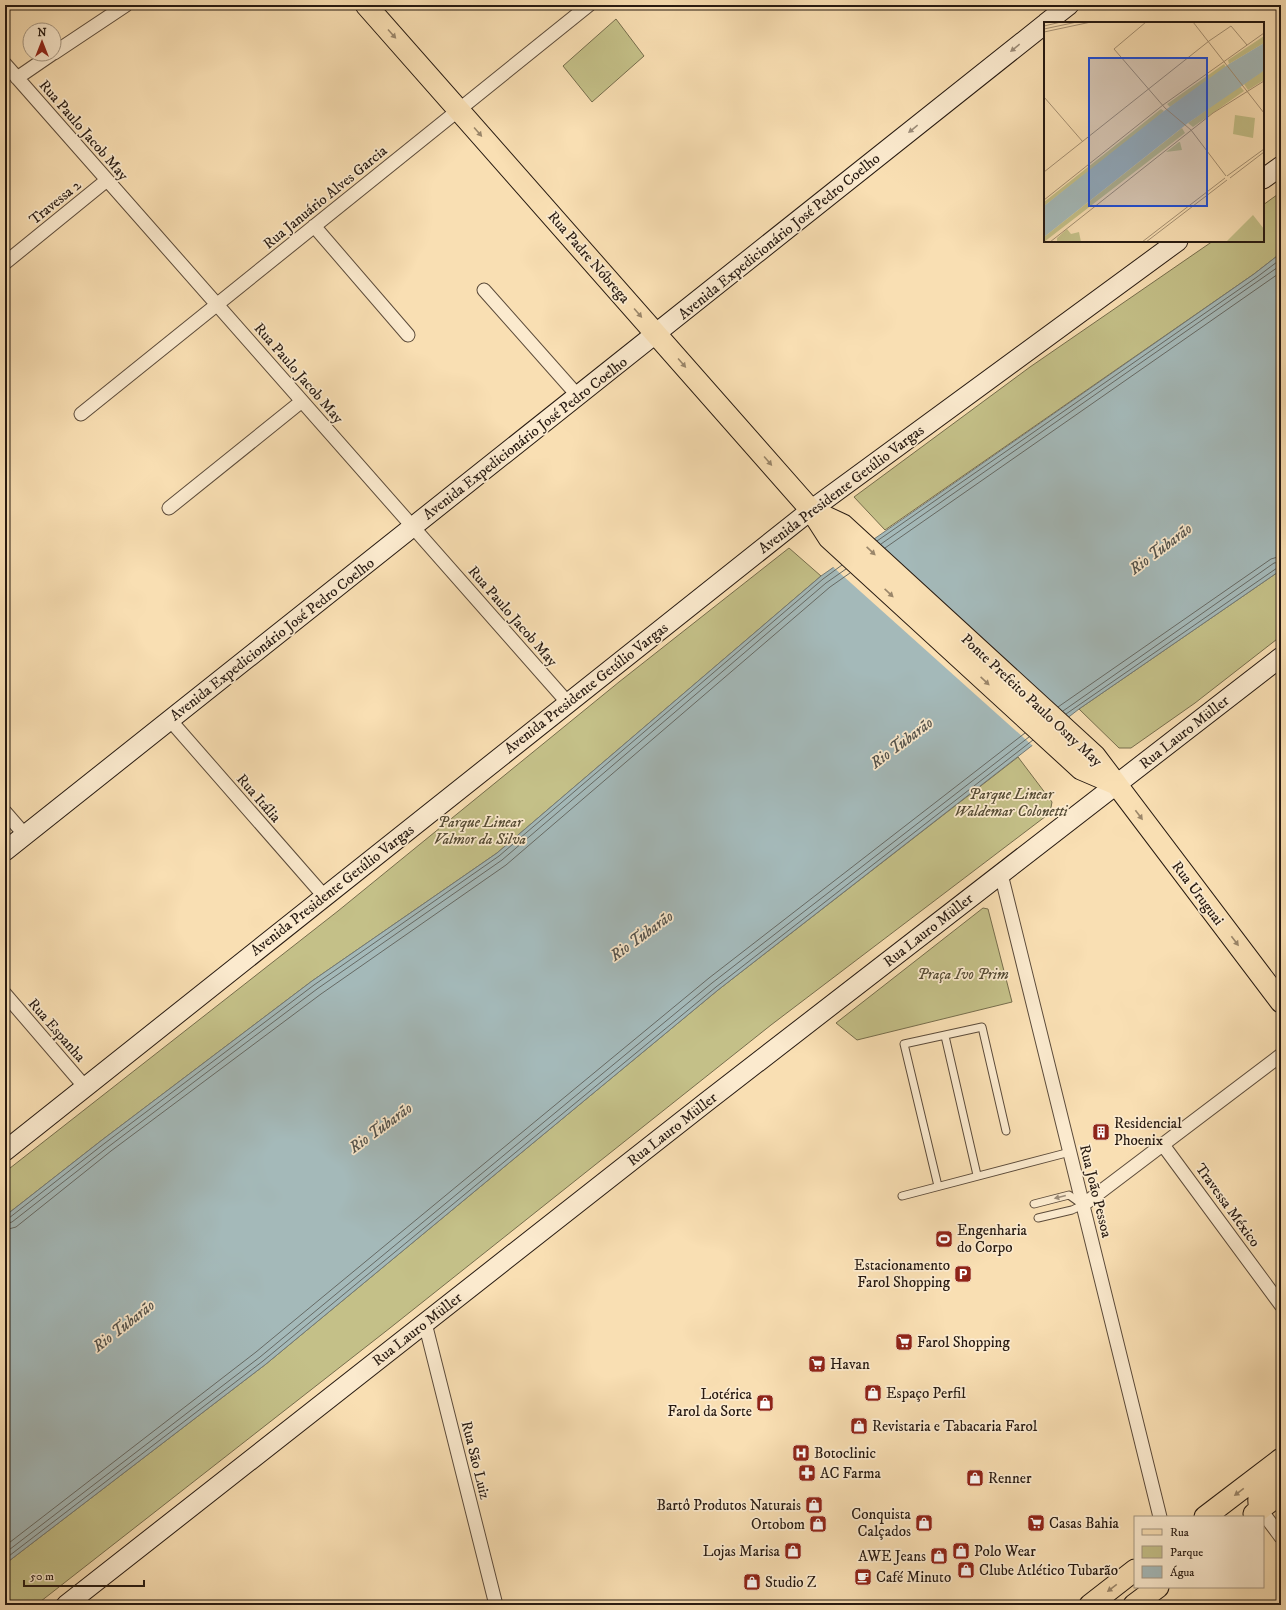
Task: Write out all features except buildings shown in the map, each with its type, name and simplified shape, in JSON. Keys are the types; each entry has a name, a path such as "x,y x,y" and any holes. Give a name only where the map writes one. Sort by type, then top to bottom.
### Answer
{"main road":[{"name":"Rua Padre Nóbrega","path":"366,5 811,510"},
{"name":"Avenida Expedicionário José Pedro Coelho","path":"1047,22 1069,5"},
{"name":"Avenida Expedicionário José Pedro Coelho","path":"5,851 1044,25"},
{"path":"1264,178 1281,166"},
{"name":"Avenida Presidente Getúlio Vargas","path":"5,1151 811,510 1177,242"},
{"name":"Ponte Prefeito Paulo Osny May","path":"811,510 836,531 1088,763 1116,784"},
{"name":"Rua Lauro Müller","path":"66,1605 425,1323 1281,657"},
{"name":"Rua Uruguai","path":"1116,784 1281,1002"},
{"path":"1206,1516 1281,1460"},
{"path":"1255,1513 1258,1495 1281,1473"},
{"path":"1255,1513 1281,1493"},
{"path":"1090,1605 1134,1571"},
{"path":"1134,1605 1157,1588"}],"street":[{"path":"62,47 126,5"},
{"name":"Rua Januário Alves Garcia","path":"81,414 589,5"},
{"path":"17,78 40,62"},
{"name":"Rua Paulo Jacob May","path":"5,64 568,703"},
{"name":"Travessa 2","path":"5,263 107,180"},
{"path":"314,226 408,335"},
{"path":"484,290 578,396"},
{"path":"169,508 302,401"},
{"name":"Rua Itália","path":"170,720 324,896"},
{"path":"5,812 25,835"},
{"name":"Rua João Pessoa","path":"1001,874 1160,1516"},
{"name":"Rua Espanha","path":"5,994 85,1087"},
{"path":"1083,1205 1281,1055"},
{"name":"Travessa México","path":"1163,1145 1281,1305"},
{"name":"Rua São Luiz","path":"425,1323 496,1605"},
{"path":"1264,1521 1281,1537"}],"lane":[{"path":"938,1186 904,1044 982,1027 1006,1131"},
{"path":"945,1036 977,1175"},
{"path":"902,1196 977,1175 1070,1152"},
{"path":"1034,1204 1068,1195 1083,1205"},
{"path":"1038,1218 1072,1210 1083,1205"}],"green space":[{"path":"616,19 644,56 592,102 563,66"},
{"path":"1281,192 1281,253 1254,274 885,530 854,497 1030,367 1212,242 1264,242 1264,204"},
{"name":"Parque Linear Valmor da Silva","path":"789,548 821,576 497,853 312,981 102,1140 5,1216 5,1172 338,911 619,682"},
{"path":"1281,570 1281,636 1195,703 1131,748 1119,748 1079,709"},
{"name":"Parque Linear Waldemar Colonetti","path":"1018,757 1052,802 1050,813 771,1025 390,1328 36,1605 5,1605 5,1564 266,1364 718,990"},
{"name":"Praça Ivo Prim","path":"983,908 988,909 1012,1002 857,1040 836,1023"}],"water":[{"name":"Rio Tubarão","path":"1281,253 1281,570 1079,709 718,990 266,1364 5,1564 5,1216 102,1140 312,981 497,853 821,576 1254,274"}],"pier":[{"path":"867,540 1065,722 1034,747 832,566"}],"place":[{"name":"Residencial Phoenix","path":"1101,1132"},
{"name":"Engenharia do Corpo","path":"944,1239"},
{"name":"Estacionamento Farol Shopping","path":"963,1274"},
{"name":"Farol Shopping","path":"904,1342"},
{"name":"Havan","path":"817,1364"},
{"name":"Espaço Perfil","path":"873,1393"},
{"name":"Lotérica Farol da Sorte","path":"765,1403"},
{"name":"Revistaria e Tabacaria Farol","path":"859,1426"},
{"name":"Botoclinic","path":"801,1453"},
{"name":"AC Farma","path":"807,1473"},
{"name":"Renner","path":"975,1478"},
{"name":"Bartô Produtos Naturais","path":"814,1505"},
{"name":"Conquista Calçados","path":"924,1523"},
{"name":"Casas Bahia","path":"1036,1523"},
{"name":"Ortobom","path":"818,1524"},
{"name":"Lojas Marisa","path":"793,1551"},
{"name":"Polo Wear","path":"961,1551"},
{"name":"AWE Jeans","path":"939,1556"},
{"name":"Clube Atlético Tubarão","path":"966,1570"},
{"name":"Café Minuto","path":"863,1577"},
{"name":"Studio Z","path":"752,1582"}]}
